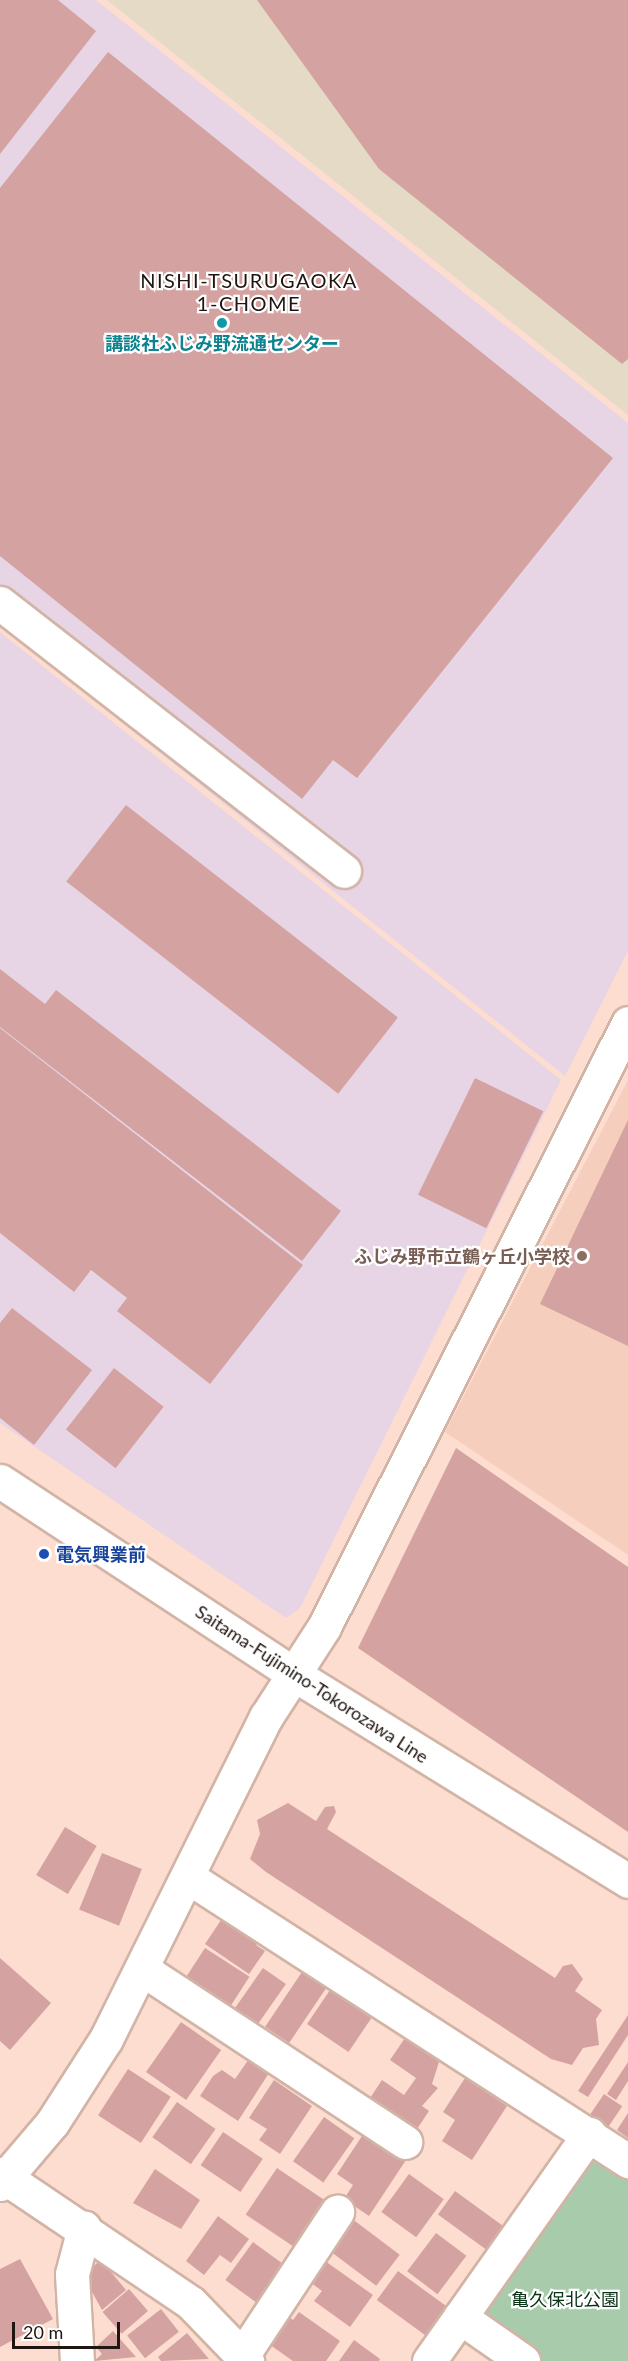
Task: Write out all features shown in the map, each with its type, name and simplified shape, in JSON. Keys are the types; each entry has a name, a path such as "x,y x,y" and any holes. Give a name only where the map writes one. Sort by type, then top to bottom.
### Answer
{"street":[{"path":"0,603 344,871"},
{"path":"337,2212 245,2358 191,2303 84,2229 2,2179 52,2123 106,2039 266,1717 324,1627 628,1023"},
{"name":"Saitama-Fujimino-Tokorozawa Line","path":"0,1481 295,1675 628,1881"},
{"path":"188,1877 628,2161"},
{"path":"142,1969 405,2142"},
{"path":"429,2361 589,2134"},
{"path":"77,2361 72,2274 84,2229"},
{"path":"460,2317 523,2361"}],"shaded area":[{"name":"講談社ふじみ野流通センター","path":"0,0 96,0 628,423 628,951 565,1076 0,625"},
{"path":"107,0 628,0 628,415"},
{"path":"0,632 561,1080 300,1608 286,1618 0,1423"},
{"name":"ふじみ野市立鶴ヶ丘小学校","path":"628,1080 628,1555 445,1432"}],"green space":[{"name":"亀久保北公園","path":"601,2160 628,2178 628,2361 539,2361 487,2326 484,2305 582,2166"}],"building":[{"path":"0,0 58,0 96,31 0,154"},
{"path":"257,0 628,0 628,359 622,364 379,169"},
{"name":"講談社ふじみ野流通センター","path":"108,52 613,458 357,778 333,760 302,799 0,556 0,188"},
{"path":"126,805 398,1017 338,1094 66,881"},
{"path":"0,969 45,1004 56,990 341,1211 302,1261 0,1027"},
{"path":"0,1028 303,1265 210,1384 117,1311 127,1298 91,1270 74,1292 0,1233"},
{"path":"475,1078 543,1111 486,1228 418,1195"},
{"path":"628,1120 628,1346 540,1304"},
{"path":"12,1308 92,1370 34,1445 0,1418 0,1323"},
{"path":"114,1368 164,1407 116,1468 66,1429"},
{"path":"456,1448 628,1567 628,1832 358,1648"},
{"path":"288,1803 316,1821 325,1807 334,1806 336,1812 327,1829 555,1978 563,1966 572,1964 583,1979 575,1991 602,2010 596,2019 599,2045 583,2048 572,2065 551,2059 266,1872 250,1859 260,1834 257,1820"},
{"path":"65,1827 97,1846 68,1894 36,1875"},
{"path":"102,1853 142,1869 119,1926 79,1910"},
{"path":"221,1920 259,1941 256,1945 265,1951 249,1974 205,1944"},
{"path":"205,1948 249,1977 229,2008 185,1979"},
{"path":"0,1958 51,2003 10,2050 0,2041"},
{"path":"263,1968 286,1984 257,2025 234,2009"},
{"path":"302,1972 326,1988 289,2043 265,2027"},
{"path":"330,1990 371,2018 349,2052 307,2024"},
{"path":"628,2015 628,2035 588,2097 578,2091"},
{"path":"181,2022 221,2050 186,2100 146,2072"},
{"path":"405,2038 439,2062 432,2084 438,2088 422,2106 429,2111 415,2132 368,2101 382,2080 404,2095 416,2078 390,2060"},
{"path":"249,2059 269,2073 238,2121 200,2096 213,2076 222,2070 235,2079"},
{"path":"628,2062 628,2081 616,2100 607,2094"},
{"path":"128,2069 171,2097 141,2143 98,2115"},
{"path":"465,2078 507,2106 472,2160 442,2141 455,2120 443,2112"},
{"path":"274,2080 312,2106 280,2154 259,2140 267,2129 249,2118"},
{"path":"604,2094 622,2106 608,2128 589,2116"},
{"path":"177,2102 216,2129 191,2164 152,2137"},
{"path":"628,2113 628,2138 617,2130"},
{"path":"324,2117 354,2138 323,2182 293,2161"},
{"path":"223,2132 263,2159 240,2192 201,2165"},
{"path":"362,2136 406,2160 369,2216 344,2199 353,2185 337,2174"},
{"path":"277,2168 328,2203 297,2249 246,2214"},
{"path":"155,2169 200,2200 181,2229 133,2203"},
{"path":"409,2174 444,2199 416,2237 381,2212"},
{"path":"455,2191 508,2229 491,2253 438,2214"},
{"path":"347,2215 400,2255 376,2286 324,2246"},
{"path":"218,2216 249,2239 231,2263 220,2255 204,2275 186,2261"},
{"path":"436,2233 466,2256 437,2294 407,2271"},
{"path":"253,2242 285,2265 257,2303 225,2280"},
{"path":"20,2259 53,2319 0,2347 0,2269"},
{"path":"101,2260 126,2290 102,2310 86,2281 86,2272"},
{"path":"325,2261 373,2295 350,2327 314,2301 322,2291 310,2282"},
{"path":"398,2271 451,2309 429,2338 377,2300"},
{"path":"129,2289 148,2311 122,2334 103,2312"},
{"path":"161,2309 179,2332 145,2358 127,2335"},
{"path":"283,2312 293,2320 299,2312 340,2341 326,2361 293,2361 263,2340"},
{"path":"113,2331 136,2357 94,2361 102,2354 96,2347"},
{"path":"187,2333 209,2359 161,2361 158,2357"},
{"path":"354,2340 380,2359 379,2361 339,2361"}],"place":[{"name":"講談社ふじみ野流通センター","path":"222,323"},
{"name":"ふじみ野市立鶴ヶ丘小学校","path":"582,1256"},
{"name":"電気興業前","path":"44,1554"}],"district":[{"name":"NISHI-TSURUGAOKA 1-CHOME","path":"249,292"}]}
